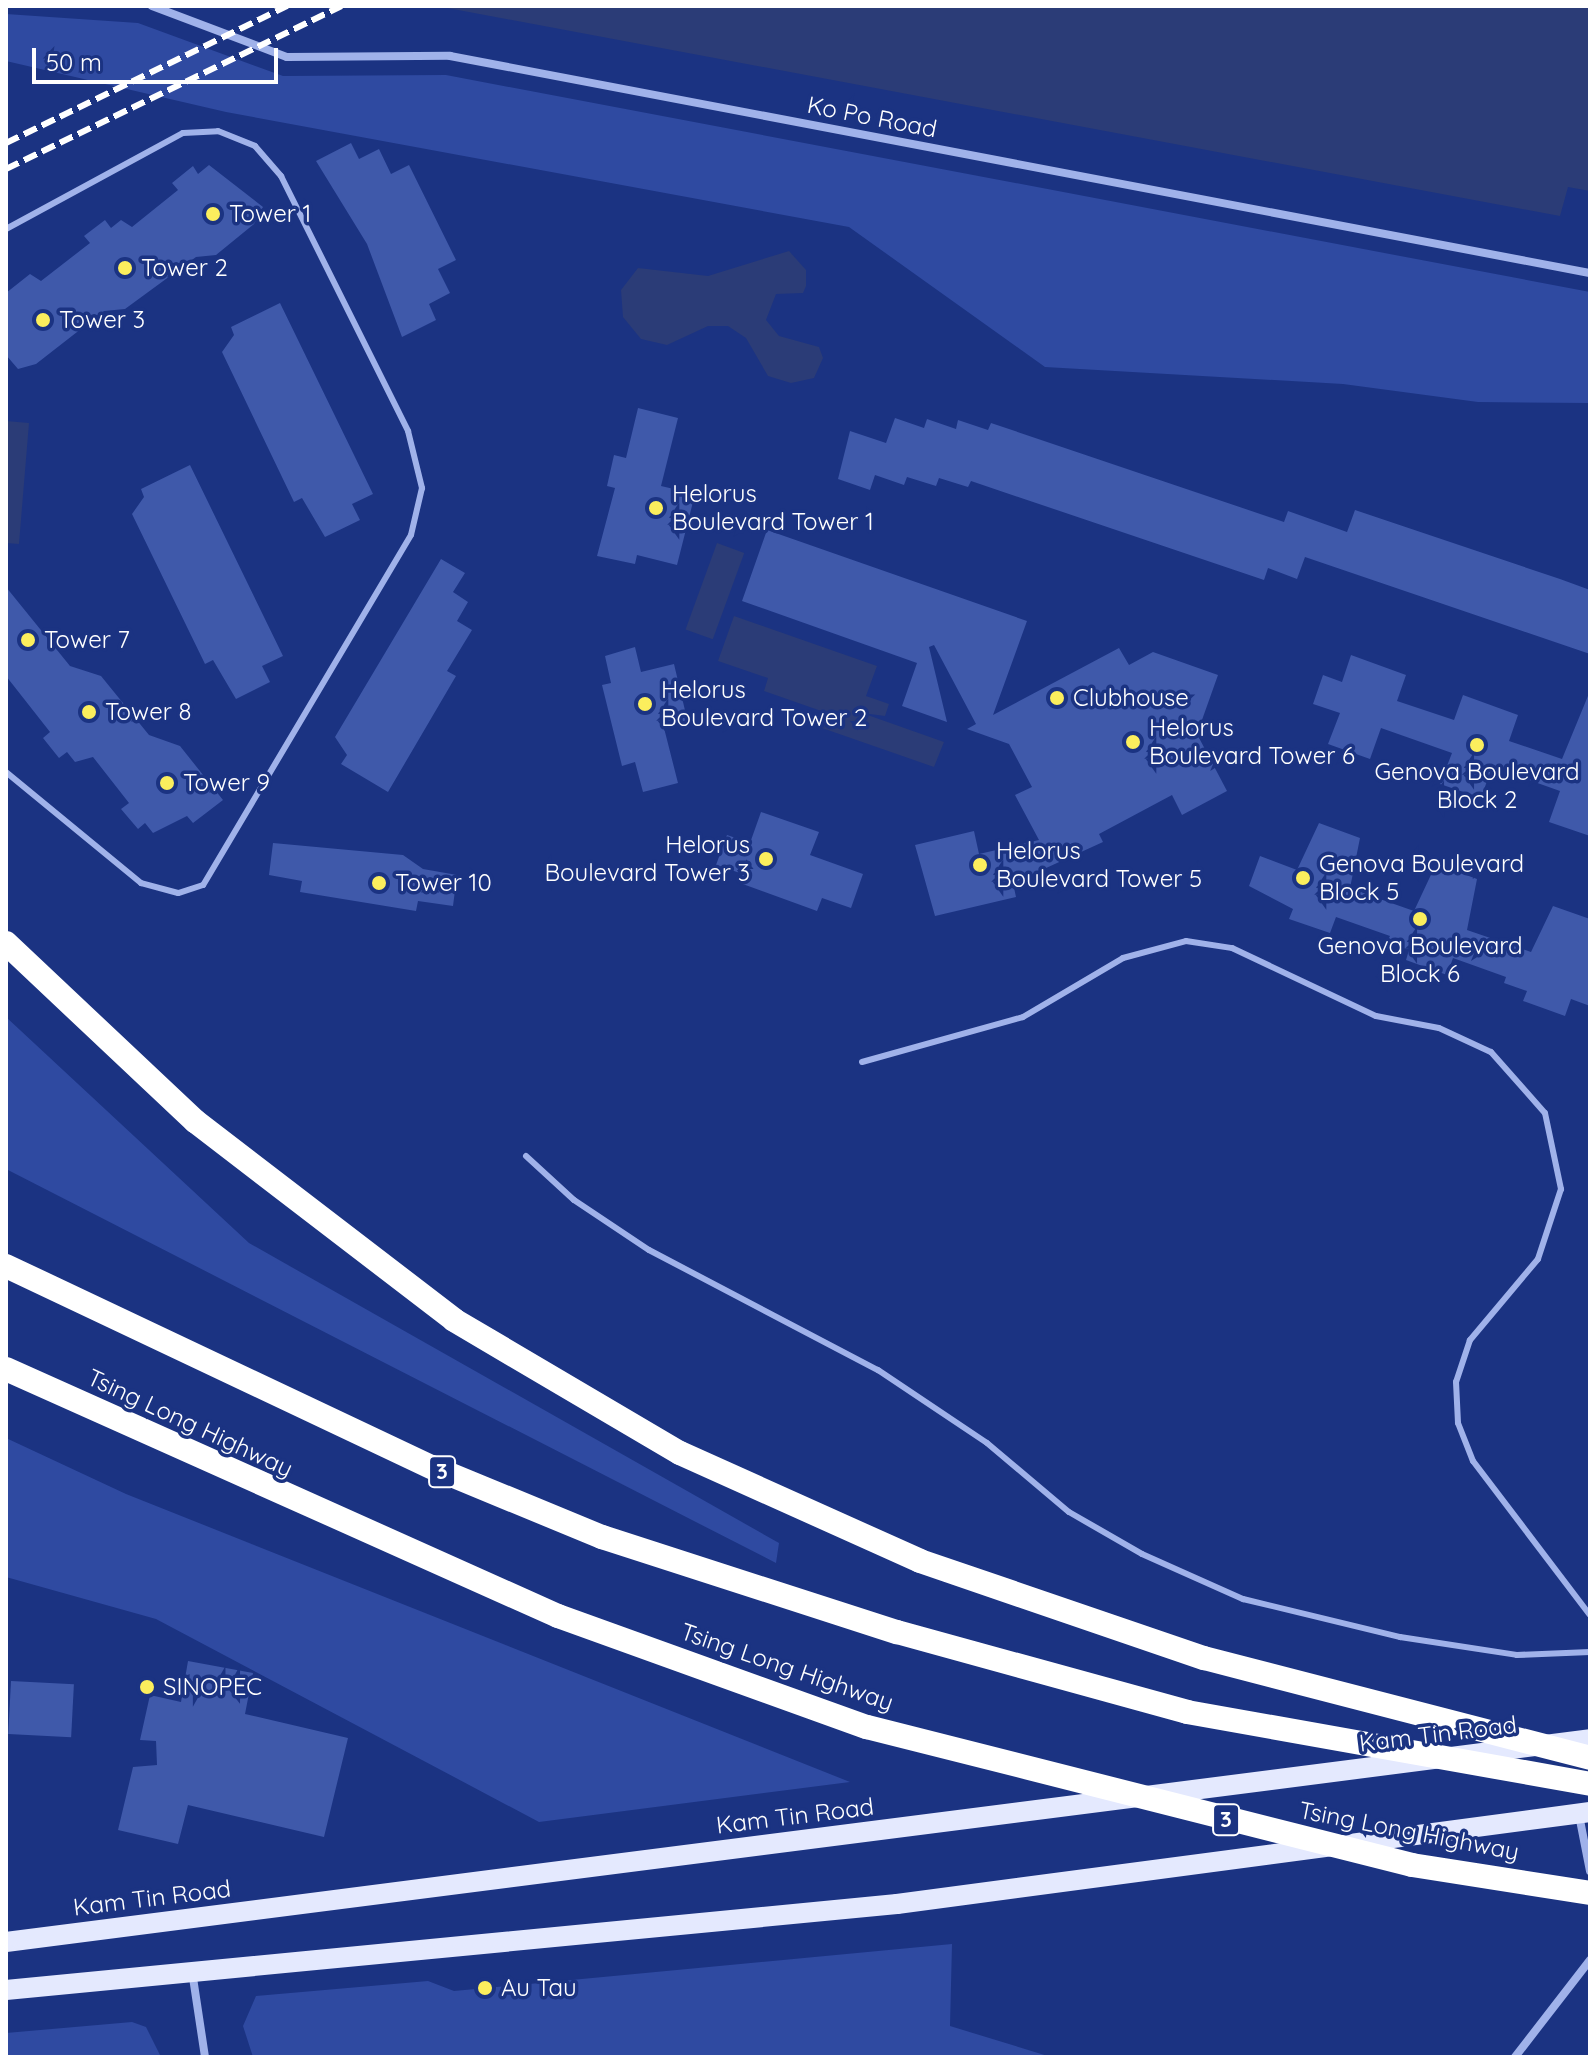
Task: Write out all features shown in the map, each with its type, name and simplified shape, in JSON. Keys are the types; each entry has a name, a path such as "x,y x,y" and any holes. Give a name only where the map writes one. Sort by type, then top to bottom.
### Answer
{"highway":[{"path":"6,943 195,1121 454,1320 680,1453 920,1561 1204,1658 1590,1758"},
{"name":"3","path":"6,1266 432,1467 602,1537 897,1632 1187,1712 1590,1784"},
{"name":"Tsing Long Highway","path":"6,1369 558,1616 867,1727 1412,1865 1590,1893"}],"main road":[{"name":"Kam Tin Road","path":"6,1942 1590,1739"},
{"path":"6,1990 897,1904 1584,1813"}],"street":[{"name":"Ko Po Road","path":"152,6 287,57 450,56 1590,273"},
{"path":"1584,1813 1590,1871"},
{"path":"1515,2057 1590,1960"},
{"path":"192,1971 205,2057"}],"lane":[{"path":"6,229 183,133 218,131 255,146 281,176 408,431 422,488 411,535 203,885 178,893 141,883 6,772"},
{"path":"862,1062 1023,1017 1123,958 1186,941 1232,948 1376,1016 1439,1028 1491,1052 1545,1113 1561,1189 1538,1259 1470,1340 1456,1382 1458,1423 1473,1461 1590,1615"},
{"path":"526,1156 574,1200 649,1250 878,1370 987,1443 1069,1512 1142,1554 1243,1599 1400,1637 1517,1655 1590,1652"}],"shaded area":[{"path":"437,6 1590,6 1590,191 1568,187 1560,216"},
{"path":"6,14 138,23 283,76 446,75 1590,292 1590,403 1478,402 1343,384 1045,367 849,227 226,112 6,61"},
{"path":"789,251 806,270 806,286 803,293 776,294 766,320 779,336 819,347 823,358 814,378 791,383 768,376 746,338 728,326 708,326 667,345 641,339 623,317 621,290 638,268 708,276"},
{"path":"6,421 29,423 19,544 6,543"},
{"path":"717,543 744,553 713,639 686,629"},
{"path":"734,616 877,666 866,696 889,704 885,716 862,713 944,742 934,767 822,728 827,713 764,691 768,678 718,661"},
{"path":"6,1017 249,1243 779,1543 776,1563 6,1169"},
{"path":"6,1438 126,1494 850,1782 539,1822 156,1619 6,1577"},
{"path":"952,1944 950,2026 1051,2057 253,2057 243,2026 256,1996 428,1981 454,1991"},
{"path":"132,2022 146,2027 161,2057 6,2057 6,2033"}],"building":[{"path":"351,143 359,159 379,149 391,174 409,165 456,260 438,269 450,293 429,304 436,320 402,337 367,244 316,161"},
{"path":"209,165 263,207 254,224 216,255 196,257 125,309 104,311 36,364 18,369 6,355 6,293 30,274 41,281 90,243 84,236 105,220 111,228 121,220 132,227 178,190 172,183 193,166 198,174"},
{"path":"280,303 373,494 352,504 360,520 325,537 302,498 294,502 222,352 234,335 231,327"},
{"name":"Helorus Boulevard Tower 1","path":"638,408 678,418 661,486 695,494 677,565 637,555 635,564 597,556 615,488 607,486 614,455 626,458"},
{"path":"895,418 924,428 927,419 956,429 958,420 988,430 991,423 1284,522 1288,511 1347,532 1355,510 1560,579 1590,590 1590,654 1305,557 1297,579 1268,568 1264,580 971,481 968,487 939,478 936,486 907,477 904,485 875,475 870,490 838,479 850,431 886,443"},
{"path":"190,465 283,656 262,666 270,682 236,699 213,660 205,664 132,514 144,497 141,489"},
{"name":"Clubhouse","path":"767,530 1027,621 993,715 1119,648 1129,665 1153,652 1218,675 1197,734 1227,791 1182,815 1172,795 1099,834 1103,842 1013,883 1016,897 935,916 915,845 974,831 979,854 1039,840 1015,795 1032,787 1009,744 967,729 976,724 934,645 929,647 947,722 902,706 917,663 742,601"},
{"path":"441,559 465,573 453,592 468,602 457,621 472,630 447,671 456,676 388,792 341,764 347,755 335,737"},
{"path":"6,587 70,666 101,676 149,735 180,746 223,800 193,823 187,816 153,833 145,823 138,829 121,809 129,803 93,757 75,762 67,752 59,758 43,738 50,732 6,676"},
{"name":"Helorus Boulevard Tower 2","path":"635,647 641,672 674,664 688,723 664,728 678,783 643,792 635,762 622,766 602,685 611,683 605,656"},
{"path":"1351,655 1406,675 1397,701 1454,720 1463,695 1518,715 1509,741 1562,759 1590,691 1590,836 1549,822 1560,791 1492,767 1481,798 1440,784 1452,753 1381,728 1370,759 1328,744 1340,713 1313,704 1323,675 1342,682"},
{"name":"Helorus Boulevard Tower 3","path":"761,812 819,832 810,855 863,874 851,908 822,898 817,911 740,883 743,874 716,865 727,835 750,843"},
{"path":"1319,823 1360,838 1350,888 1377,898 1414,911 1436,864 1477,879 1467,930 1531,952 1553,906 1590,919 1590,1006 1571,999 1565,1016 1523,1001 1527,991 1504,983 1506,977 1453,958 1447,975 1406,960 1409,950 1387,942 1390,936 1336,917 1330,933 1289,919 1293,909 1249,886 1260,856 1297,870"},
{"name":"Tower 10","path":"273,843 403,855 423,869 457,875 453,906 418,901 416,911 300,892 302,881 269,875"},
{"path":"188,1661 253,1673 245,1714 348,1738 324,1837 188,1805 178,1844 118,1830 133,1767 157,1765 156,1741 140,1740 150,1695 181,1702"},
{"path":"11,1681 74,1684 71,1737 8,1734"}],"railway":[{"path":"6,143 287,6"},
{"path":"6,169 341,6"}],"place":[{"name":"Tower 1","path":"213,214"},
{"name":"Tower 2","path":"125,268"},
{"name":"Tower 3","path":"43,320"},
{"name":"Helorus Boulevard Tower 1","path":"656,508"},
{"name":"Tower 7","path":"28,640"},
{"name":"Clubhouse","path":"1057,698"},
{"name":"Helorus Boulevard Tower 2","path":"645,704"},
{"name":"Tower 8","path":"89,712"},
{"name":"Helorus Boulevard Tower 6","path":"1133,742"},
{"name":"Genova Boulevard Block 2","path":"1477,745"},
{"name":"Tower 9","path":"167,783"},
{"name":"Helorus Boulevard Tower 3","path":"766,859"},
{"name":"Helorus Boulevard Tower 5","path":"980,865"},
{"name":"Genova Boulevard Block 5","path":"1303,878"},
{"name":"Tower 10","path":"379,883"},
{"name":"Genova Boulevard Block 6","path":"1420,919"},
{"name":"SINOPEC","path":"147,1687"},
{"name":"Au Tau","path":"485,1988"}]}
